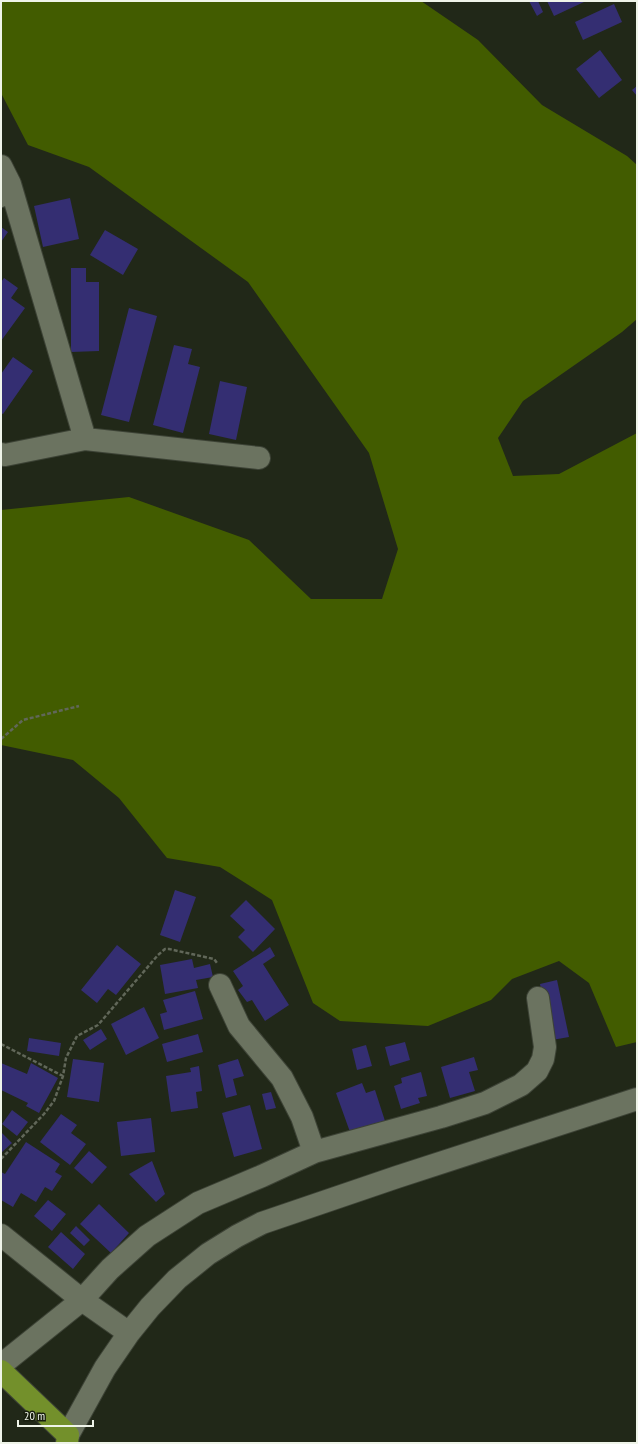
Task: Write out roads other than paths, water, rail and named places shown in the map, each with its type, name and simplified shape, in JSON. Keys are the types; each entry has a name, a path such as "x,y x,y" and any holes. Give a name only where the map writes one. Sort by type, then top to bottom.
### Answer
{"main road":[{"path":"1,1371 68,1439"}],"street":[{"path":"4,182 85,439"},
{"path":"1,454 5,455 85,439 259,458"},
{"path":"220,985 239,1026 282,1078 302,1117 314,1152"},
{"path":"1,1365 82,1300 110,1270 147,1236 198,1203 314,1152 485,1103 521,1085 537,1071 545,1048 538,998"},
{"path":"68,1439 105,1368 150,1306 177,1279 208,1254 237,1236 262,1223 397,1177 637,1099"},
{"path":"1,1235 82,1300 129,1333"}]}
